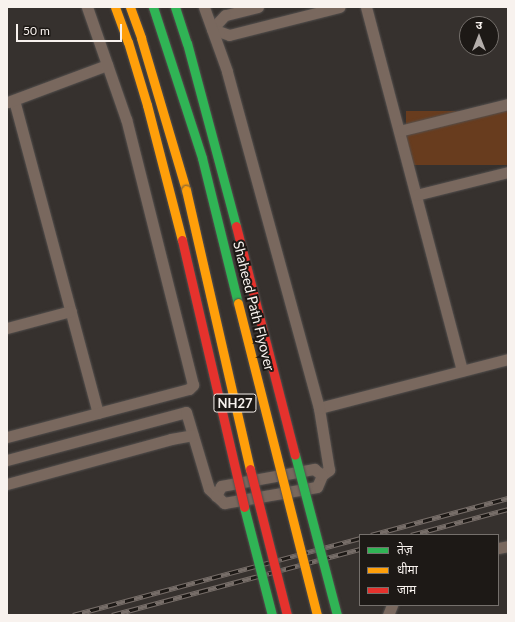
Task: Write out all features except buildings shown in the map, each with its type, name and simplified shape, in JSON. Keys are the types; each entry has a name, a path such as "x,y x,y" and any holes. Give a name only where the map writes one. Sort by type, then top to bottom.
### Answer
{"main road":[{"path":"115,7 132,56 184,248 232,462 272,615"},
{"name":"NH27","path":"130,7 141,38 186,190 248,460 287,615"},
{"name":"Shaheed Path Flyover","path":"153,7 202,158 317,615"},
{"name":"Shaheed Path Flyover","path":"175,7 189,50 337,615"},
{"path":"165,175 186,190"},
{"path":"238,303 239,238"}],"street":[{"path":"7,437 189,389 193,385 126,119 87,7"},
{"path":"7,460 186,412 209,489 224,503 317,487 322,475 329,470 319,408 227,72 204,7"},
{"path":"212,29 225,15 258,7"},
{"path":"212,29 229,35 340,7"},
{"path":"366,7 462,371"},
{"path":"98,413 71,311 10,101 107,65"},
{"path":"399,131 508,104"},
{"path":"416,195 508,172"},
{"path":"7,328 71,311"},
{"path":"319,408 508,359"},
{"path":"7,484 170,439 193,435"},
{"path":"216,496 221,486 314,469 322,475"}],"shaded area":[{"path":"406,111 508,111 508,165 406,165"}],"railway":[{"path":"375,534 508,498"},
{"path":"415,534 508,509"},
{"path":"73,615 359,538"},
{"path":"112,615 359,549"}],"traffic: fast":[{"path":"153,7 202,158 238,303"},
{"path":"175,7 187,43 236,226"},
{"path":"295,455 337,615"},
{"path":"244,507 272,615"}],"traffic: slow":[{"path":"115,7 128,42 147,105 182,240"},
{"path":"130,7 141,38 186,190"},
{"path":"186,190 250,469"},
{"path":"238,303 317,615"}],"traffic: jam":[{"path":"236,226 295,455"},
{"path":"182,240 244,507"},
{"path":"250,469 287,615"}]}
